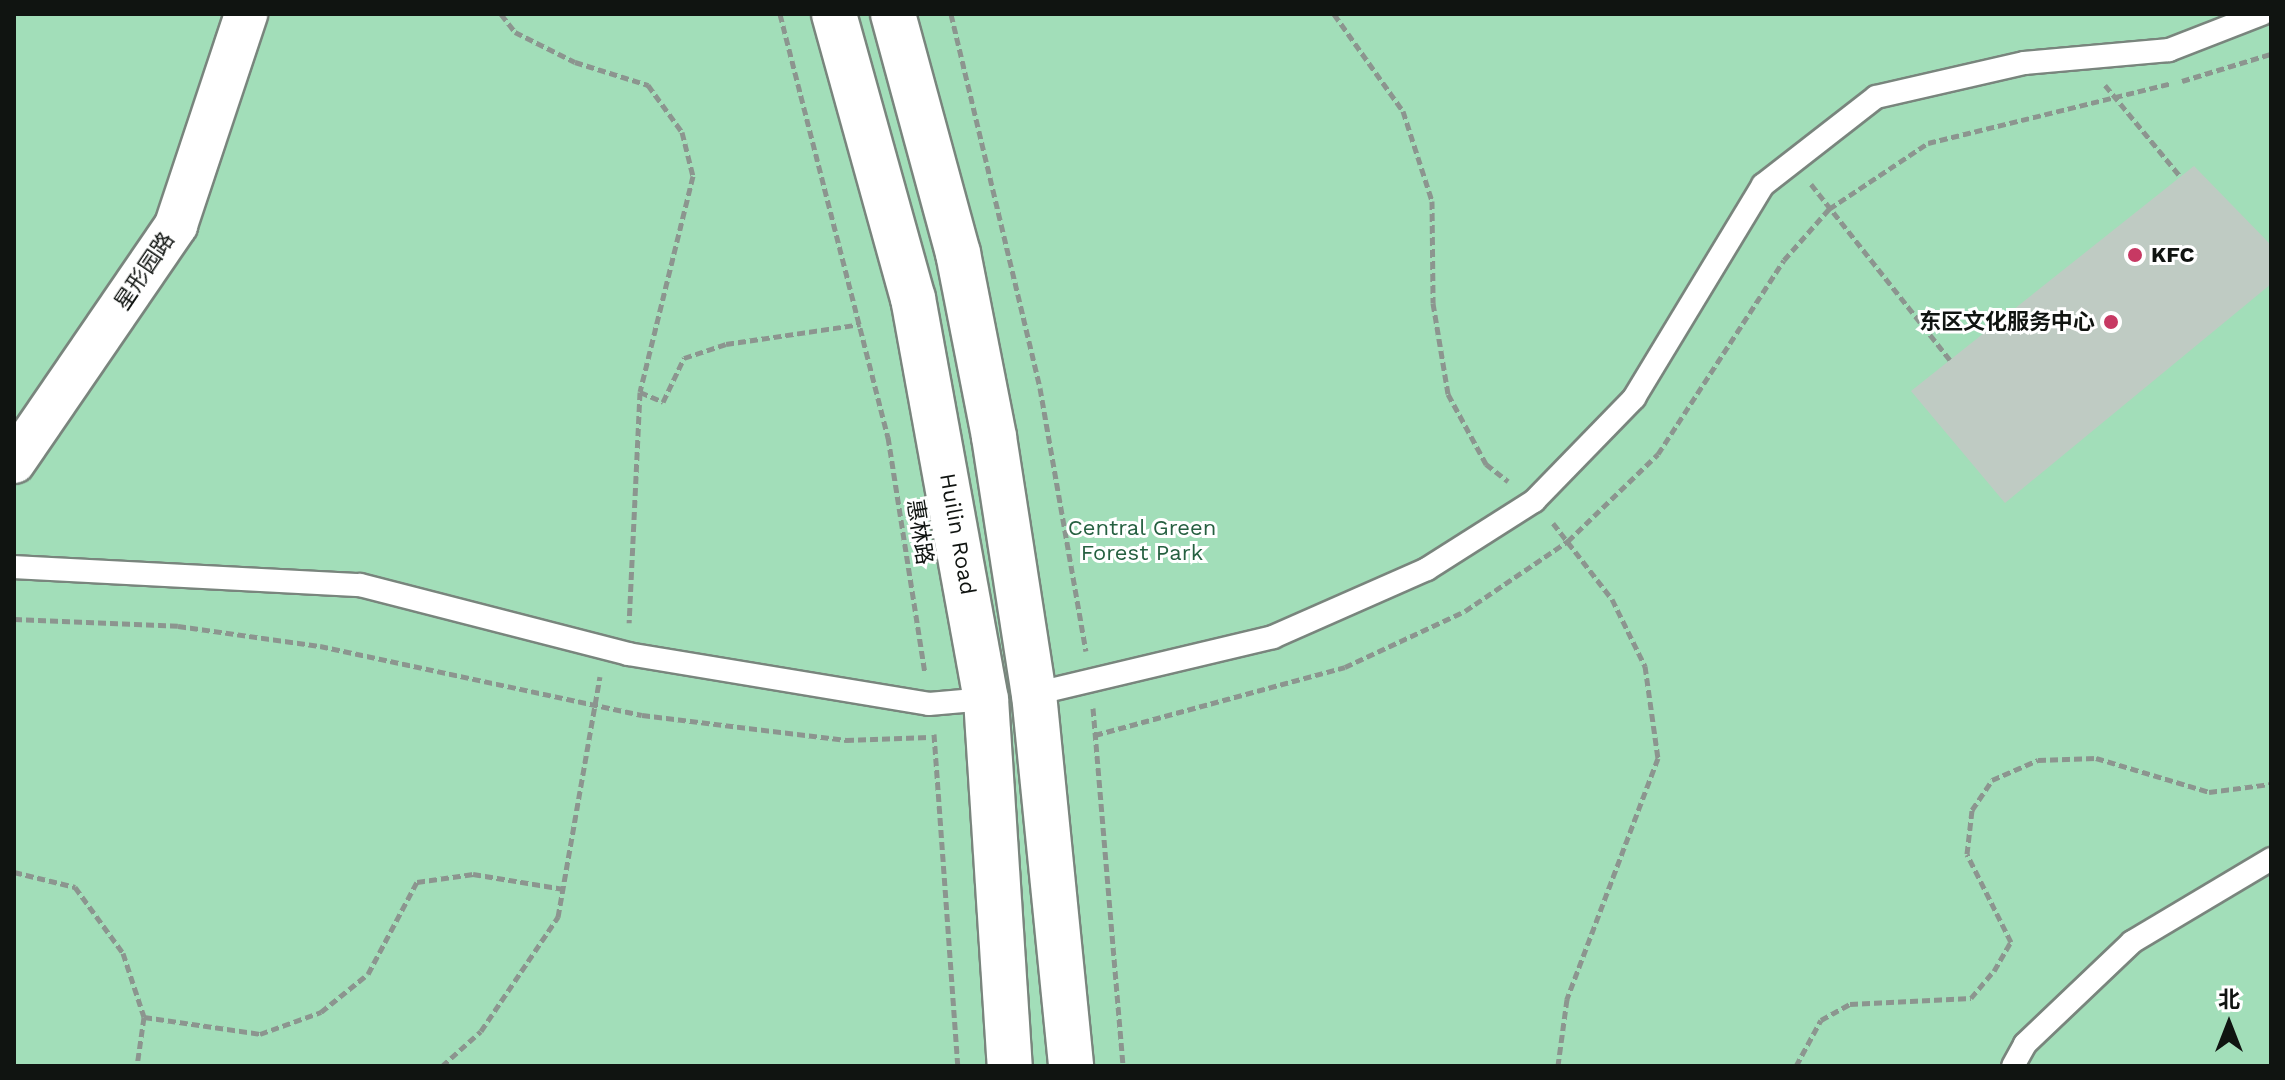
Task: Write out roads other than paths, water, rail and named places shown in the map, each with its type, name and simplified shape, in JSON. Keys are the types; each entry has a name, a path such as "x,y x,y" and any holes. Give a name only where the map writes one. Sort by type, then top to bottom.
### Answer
{"main road":[{"name":"Huilin Road","path":"834,14 913,298 986,699 1010,1066"},
{"path":"893,14 958,253 1034,694 1071,1066"}],"street":[{"name":"星形园路","path":"14,462 176,225 246,14"}],"lane":[{"path":"1034,694 1273,637 1427,569 1534,501 1634,398 1763,185 1876,97 2024,63 2169,50 2262,14"},
{"path":"14,567 360,585 628,654 929,704 986,699"},
{"path":"2013,1066 2025,1044 2132,942 2271,859"}],"place":[{"name":"KFC","path":"2135,255"},
{"name":"东区文化服务中心","path":"2111,322"}],"park label":[{"name":"Central Green Forest Park","path":"1142,540"}]}
